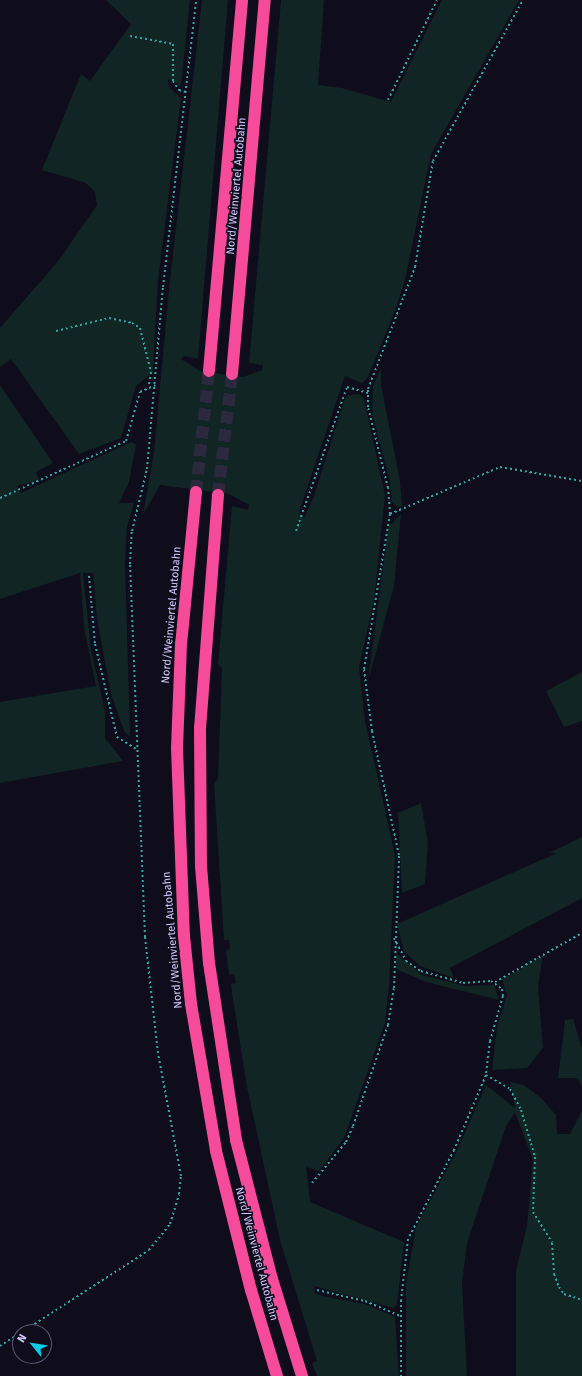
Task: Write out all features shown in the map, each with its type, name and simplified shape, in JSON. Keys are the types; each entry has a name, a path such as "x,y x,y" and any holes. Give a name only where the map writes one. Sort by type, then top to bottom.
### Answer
{"highway":[{"name":"Nord/Weinviertel Autobahn","path":"209,371 242,0"},
{"name":"Nord/Weinviertel Autobahn","path":"232,374 265,0"},
{"name":"Nord/Weinviertel Autobahn","path":"196,492 178,724 177,802 184,936 191,1004 216,1151 251,1290 277,1376"},
{"name":"Nord/Weinviertel Autobahn","path":"218,495 200,727 201,866 209,963 236,1140 272,1279 302,1376"}],"path":[{"path":"35,1324 149,1250 170,1224 179,1194 181,1176 150,990 136,749 130,564 132,531 147,469 156,385 163,287 196,0"},
{"path":"388,100 437,0"},
{"path":"312,1183 346,1142 376,1061 394,988 394,937 398,855 372,731 364,669 390,514 385,472 368,393 415,267 433,161 523,0"},
{"path":"130,36 173,44 173,81 179,90 186,92"},
{"path":"56,332 109,318 132,323 140,328 151,372 150,385"},
{"path":"0,498 126,441 140,392 150,385 156,385"},
{"path":"296,532 347,387 368,393"},
{"path":"390,514 500,467 582,481"},
{"path":"89,576 95,644 117,737 136,749"},
{"path":"394,937 406,961 421,971 463,982 495,982 582,933"},
{"path":"401,1376 401,1316 408,1239 454,1150 486,1075 490,1041 503,996 495,982"},
{"path":"486,1075 510,1088 521,1110 535,1157 533,1212 552,1243 554,1274 559,1287 564,1294 582,1300"},
{"path":"317,1290 365,1301 401,1316"},
{"path":"0,1346 12,1339"}],"green space":[{"path":"106,0 190,0 181,86 168,79 169,87 181,98 158,280 153,372 136,386 121,438 79,454 11,359 0,367 0,328 59,260 97,205 95,192 86,183 42,170 81,74 90,81 131,24"},
{"path":"202,0 228,0 198,359 184,356 181,359 200,371 243,377 262,370 263,365 249,363 281,0 324,0 318,85 342,88 391,102 442,0 519,0 431,154 405,280 395,311 368,377 362,383 345,376 299,512 304,518 314,496 344,401 348,395 359,394 364,399 385,495 374,601 359,667 365,721 395,855 389,987 385,1023 344,1138 319,1171 306,1167 310,1202 404,1242 397,1305 393,1308 314,1286 315,1293 323,1296 365,1304 395,1317 399,1376 317,1376 312,1363 317,1361 280,1240 247,1087 231,984 236,983 234,974 229,975 226,950 230,949 229,940 224,940 214,784 218,778 222,668 218,664 232,506 248,510 249,505 229,494 160,485 143,515 154,452 169,289"},
{"path":"381,369 381,385 400,481 402,506 397,507 392,502 390,481 372,414 373,386"},
{"path":"0,385 53,463 36,472 39,480 17,486 21,493 131,442 136,444 129,482 119,503 134,503 127,527 125,562 130,737 124,731 111,694 97,619 93,573 83,573 91,650 105,711 105,738 123,761 0,783 0,702 96,686 84,628 80,573 0,599"},
{"path":"401,514 394,586 368,681 388,528"},
{"path":"582,672 582,721 564,727 546,691"},
{"path":"421,803 428,843 425,884 402,893 398,813"},
{"path":"582,837 582,898 450,968 454,978 420,966 404,951 397,924 557,853 549,853"},
{"path":"396,953 422,975 465,986 494,985 499,1000 426,982 396,969"},
{"path":"543,955 538,986 543,1048 527,1068 492,1070 497,1027 507,995 502,980"},
{"path":"573,1019 582,1048 582,1086 577,1078 558,1078 565,1020"},
{"path":"510,1082 524,1085 541,1098 556,1115 557,1134 570,1134 582,1111 582,1376 516,1376 516,1270 527,1226 533,1160 515,1112 506,1126 467,1243 462,1283 467,1376 406,1376 406,1284 416,1227 457,1151 486,1085 515,1108"}],"tunnel":[{"path":"196,492 209,371"},
{"path":"218,495 232,374"}]}
